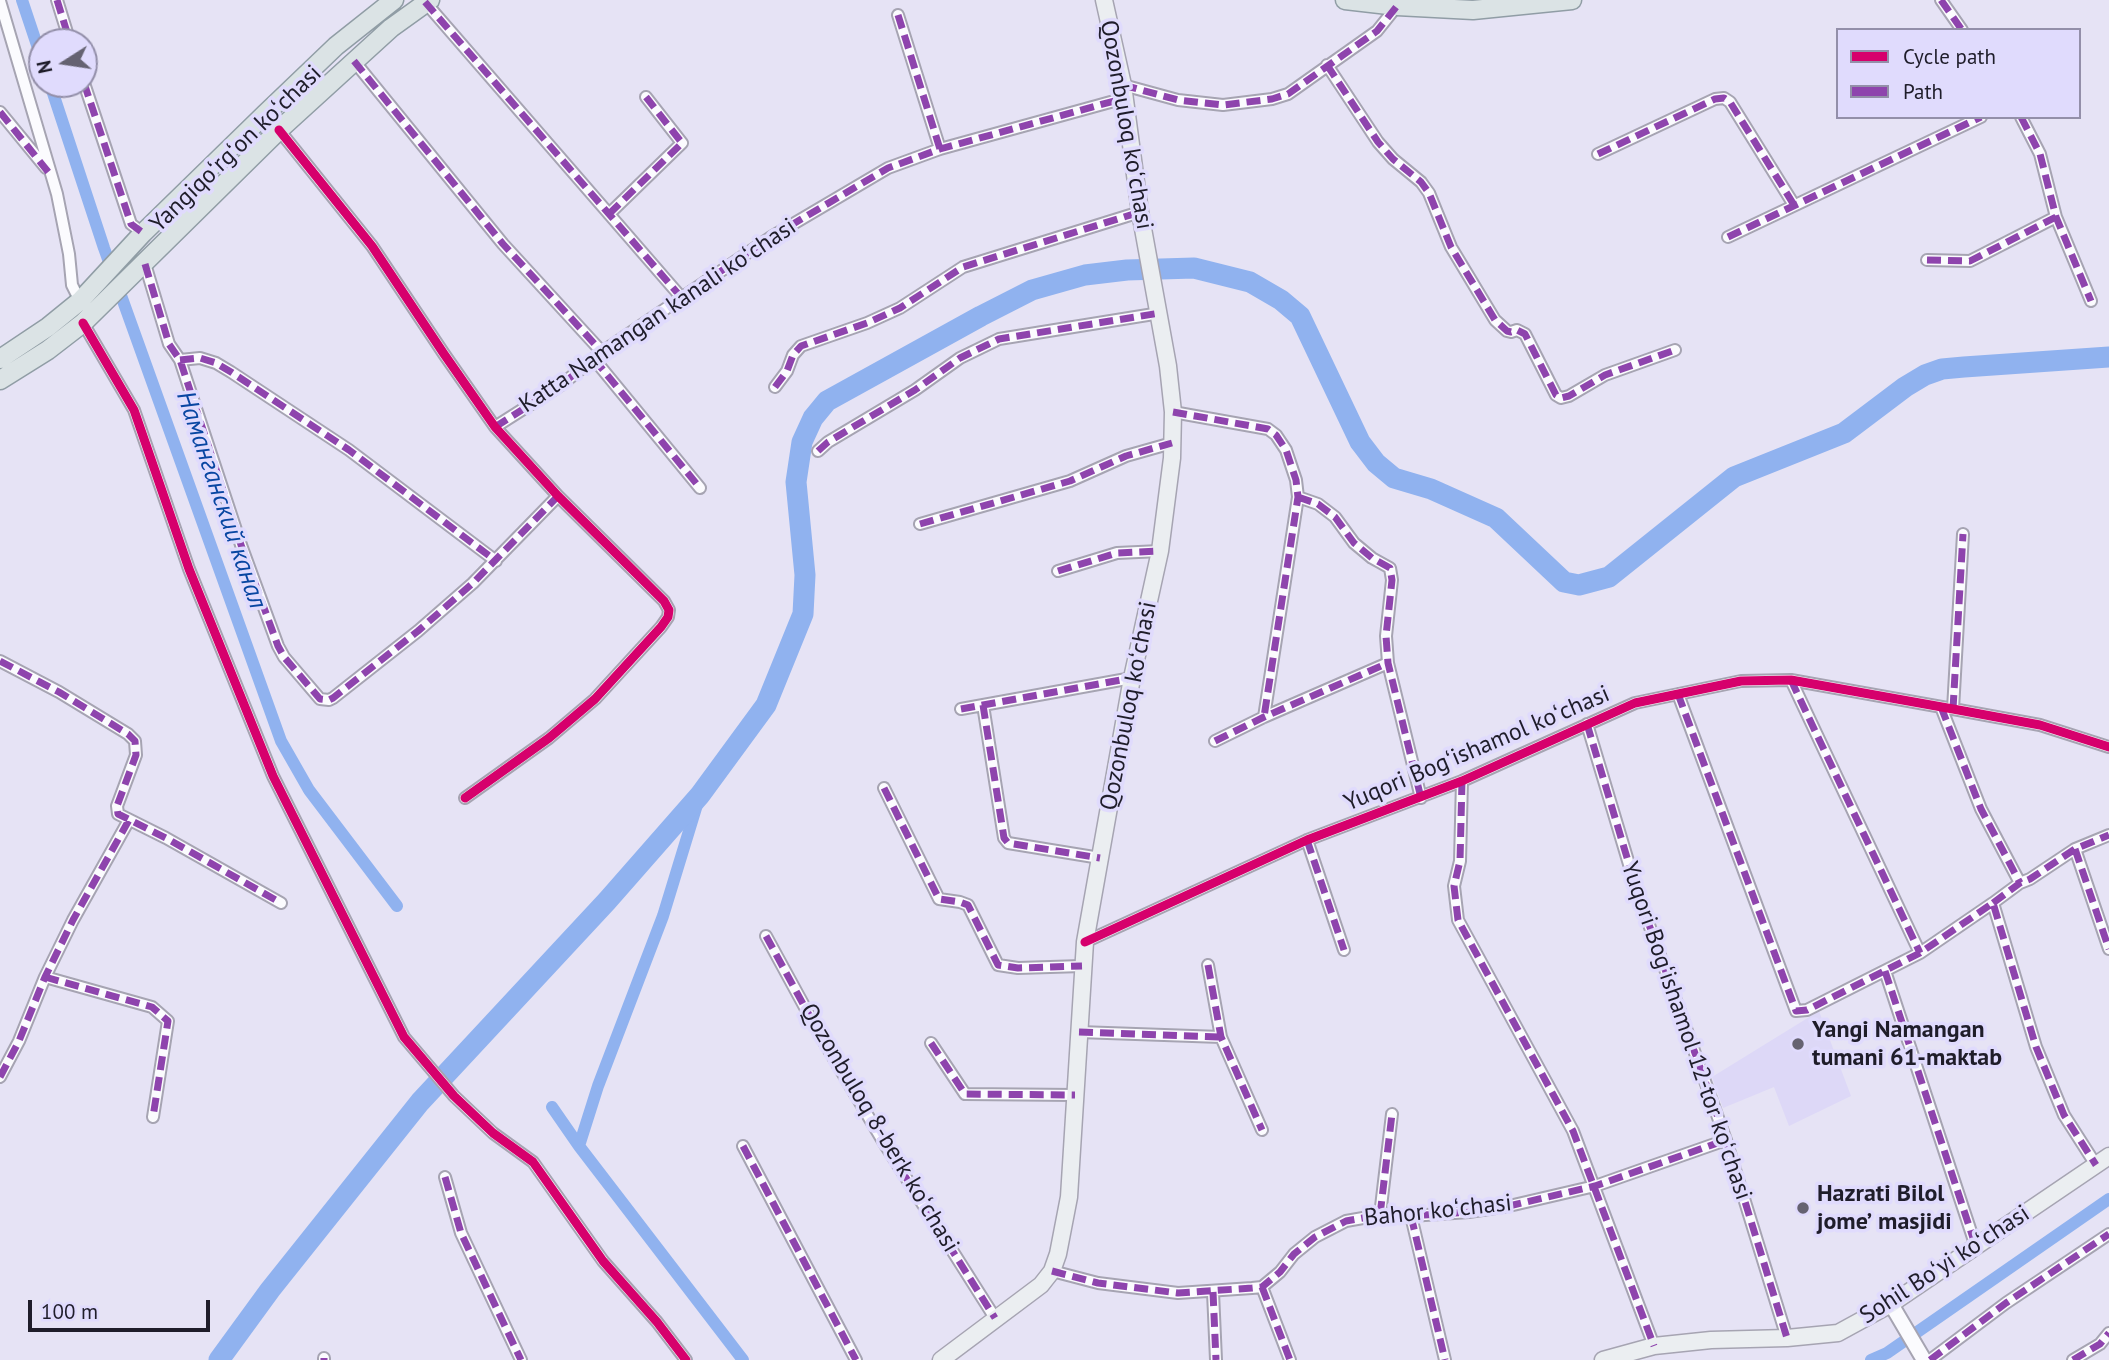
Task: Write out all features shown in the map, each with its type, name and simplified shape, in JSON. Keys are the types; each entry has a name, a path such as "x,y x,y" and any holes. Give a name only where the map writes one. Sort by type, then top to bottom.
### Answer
{"main road":[{"name":"Yangiqoʻrgʻon koʻchasi","path":"0,359 48,327 84,297 143,233 336,46 394,0"},
{"name":"Qozonbuloq koʻchasi","path":"941,1360 1041,1285 1052,1271 1062,1238 1069,1197 1085,942 1132,678 1160,551 1173,412 1160,313 1140,212 1124,91 1104,0"},
{"path":"1345,0 1474,10 1572,0"},
{"name":"Yangiqoʻrgʻon koʻchasi","path":"0,380 48,350 97,311 279,130 391,28 428,1"},
{"name":"Sohil Boʻyi koʻchasi","path":"1603,1360 1654,1346 1838,1333 1894,1310 1976,1247 2102,1161"}],"street":[{"path":"57,0 66,28"},
{"path":"1941,0 1961,28"},
{"path":"0,1 57,194 72,285 84,297"},
{"path":"428,1 681,297"},
{"path":"1124,91 1223,105 1242,104 1288,94 1377,31 1398,6"},
{"path":"898,15 940,149"},
{"path":"354,61 598,356 699,488"},
{"path":"1328,65 1378,142 1393,159 1421,181 1429,193 1451,247 1495,320 1507,331 1517,330 1525,334 1556,395 1561,398 1569,396 1605,375 1675,350"},
{"name":"Katta Namangan kanali koʻchasi","path":"465,798 549,738 595,699 668,617 669,610 664,601 558,496 495,427 561,385 681,297 771,237 888,168 1124,91"},
{"path":"608,214 682,143 646,97"},
{"path":"89,98 131,224 143,233"},
{"path":"1598,154 1715,99 1724,98 1730,102 1794,205"},
{"path":"0,112 49,173"},
{"path":"1728,237 1977,119"},
{"path":"2022,119 2040,154 2056,217 2091,301"},
{"path":"279,130 372,246 495,427"},
{"path":"775,387 787,372 793,355 801,346 867,323 900,308 963,267 1140,212"},
{"path":"1927,260 1970,261 2056,217"},
{"path":"140,269 169,344 180,360 241,545 278,646 284,657 320,699 333,698 418,631 496,561 558,496"},
{"path":"818,451 828,442 915,390 960,358 999,339 1160,313"},
{"path":"83,323 134,410 189,569 273,776 404,1037 454,1096 493,1133 533,1162 603,1261 657,1322 686,1360"},
{"path":"180,360 200,358 231,372 349,450 496,561"},
{"path":"1173,412 1268,429 1276,435 1286,450 1296,480 1298,497 1264,717"},
{"path":"920,524 1070,481 1126,456 1172,443"},
{"path":"1298,497 1318,504 1335,517 1353,543 1390,568 1392,580 1386,636 1388,663 1421,798"},
{"path":"1953,709 1963,534"},
{"path":"1058,571 1117,553 1160,551"},
{"path":"0,661 59,692 135,741 136,755 117,810 118,814 281,903"},
{"path":"1215,741 1388,663"},
{"path":"961,709 1132,678"},
{"path":"1791,680 1920,953"},
{"name":"Yuqori Bogʻishamol koʻchasi","path":"1085,942 1307,840 1462,782 1635,703 1741,681 1791,680 1953,709 2040,725 2109,747"},
{"path":"1678,695 1796,1011 1807,1010 1920,953 2020,883 2075,849 2109,835"},
{"path":"983,705 1004,838 1008,843 1100,858"},
{"path":"1941,707 1981,809 2020,883"},
{"name":"Yuqori Bogʻishamol 12-tor koʻchasi","path":"1587,724 1637,891 1726,1140 1787,1338"},
{"path":"1462,782 1460,861 1454,886 1458,920 1568,1121 1654,1346"},
{"path":"884,788 939,899 968,905 998,965 1018,968 1082,966"},
{"path":"0,1077 73,920 129,820"},
{"path":"1307,840 1344,950"},
{"path":"2075,849 2109,949"},
{"path":"1993,903 2036,1047 2064,1115 2102,1161"},
{"name":"Qozonbuloq 8-berk koʻchasi","path":"766,936 820,1035 884,1143 995,1318"},
{"path":"1208,965 1221,1037 1262,1130"},
{"path":"1885,971 1976,1247"},
{"path":"45,977 152,1007 167,1021 153,1117"},
{"path":"1079,1032 1221,1037"},
{"path":"931,1043 965,1094 1075,1095"},
{"path":"1380,1215 1392,1114"},
{"name":"Bahor koʻchasi","path":"1262,1287 1315,1237 1346,1221 1380,1215 1469,1212 1509,1206 1595,1186 1726,1140"},
{"path":"743,1146 856,1360"},
{"path":"445,1177 461,1233 521,1360"},
{"path":"1411,1216 1445,1360"},
{"path":"1894,1310 1925,1358 2109,1234"},
{"path":"1052,1271 1098,1283 1178,1293 1262,1287 1290,1360"},
{"path":"1213,1292 1216,1360"},
{"path":"2073,1360 2100,1344 2109,1333"}],"shaded area":[{"name":"Yangi Namangan tumani 61-maktab","path":"1819,1011 1851,1096 1789,1126 1774,1087 1723,1108 1712,1077"}],"waterway":[{"name":"Наманганский канал","path":"22,0 31,28"},
{"name":"Наманганский канал","path":"55,98 104,248 281,741 309,790 397,906"},
{"path":"219,1360 270,1290 420,1102 607,901 700,795 766,705 803,614 805,575 796,482 802,442 813,418 827,401 981,316 1032,290 1085,275 1127,270 1194,268 1250,282 1281,300 1300,316 1360,442 1376,463 1394,478 1431,489 1496,518 1564,582 1579,585 1609,577 1734,477 1844,433 1925,375 1942,369 2109,357"},
{"path":"579,1146 598,1086 663,916 700,795"},
{"path":"552,1107 743,1360"},
{"path":"1871,1360 1887,1353 2109,1199"}],"marked path":[{"path":"57,0 66,28"},
{"path":"1941,0 1961,28"},
{"path":"425,2 681,297"},
{"path":"1123,85 1178,100 1223,105 1272,99 1288,94 1377,31 1397,6"},
{"path":"898,15 940,149"},
{"path":"354,61 503,244 602,352"},
{"path":"1327,65 1378,142 1393,159 1421,182 1429,193 1451,247 1495,320 1507,331 1517,330 1525,334 1556,395 1561,398 1569,396 1605,375 1675,350"},
{"path":"609,214 682,143 646,97"},
{"path":"89,98 131,224 143,233"},
{"path":"495,427 561,385 602,352 771,237 888,168 940,149 1125,98"},
{"path":"1598,154 1715,99 1724,98 1730,102 1794,205"},
{"path":"0,112 49,173"},
{"path":"1728,237 1977,119"},
{"path":"2022,119 2040,154 2056,217 2091,301"},
{"path":"775,387 801,346 867,323 900,308 963,267 1140,212"},
{"path":"1927,260 1970,261 2056,217"},
{"path":"145,264 169,344 180,360 241,545 278,646 284,657 320,699 333,698 418,631 473,583 558,496"},
{"path":"818,451 828,442 915,390 960,358 999,339 1160,313"},
{"path":"180,360 200,358 231,372 349,450 496,561"},
{"path":"594,359 700,488"},
{"path":"1173,412 1268,429 1276,435 1286,450 1296,480 1298,497 1264,717"},
{"path":"920,524 1070,481 1126,456 1172,443"},
{"path":"1298,497 1318,504 1335,517 1354,543 1390,568 1392,580 1386,636 1388,663 1421,798"},
{"path":"1953,709 1963,534"},
{"path":"1058,571 1117,553 1160,551"},
{"path":"0,661 59,692 135,741 136,755 117,806 118,814 281,903"},
{"path":"1215,741 1388,663"},
{"path":"961,709 1132,678"},
{"path":"1791,680 1920,953"},
{"path":"1678,694 1796,1011 1807,1010 1920,953 1993,903 2036,1047 2064,1115 2096,1165"},
{"path":"983,705 1004,838 1008,843 1100,858"},
{"path":"1941,707 1981,809 2020,883"},
{"path":"1587,724 1637,891 1726,1140 1787,1338"},
{"path":"1462,781 1460,861 1454,886 1458,920 1573,1131 1654,1346"},
{"path":"884,788 939,899 968,905 998,965 1018,968 1082,966"},
{"path":"0,1077 73,920 129,820"},
{"path":"1993,903 2075,849 2109,835"},
{"path":"1307,840 1344,950"},
{"path":"2075,849 2109,949"},
{"path":"766,936 820,1035 884,1143 995,1318"},
{"path":"1208,965 1221,1037 1262,1130"},
{"path":"1885,971 1976,1247"},
{"path":"45,977 152,1007 168,1021 153,1117"},
{"path":"1079,1032 1221,1037"},
{"path":"931,1043 965,1094 1075,1095"},
{"path":"1380,1215 1392,1114"},
{"path":"1052,1271 1098,1283 1178,1293 1262,1287 1315,1237 1346,1221 1380,1215 1469,1212 1509,1206 1595,1186 1726,1140"},
{"path":"743,1146 856,1360"},
{"path":"445,1177 461,1233 521,1360"},
{"path":"1411,1216 1445,1360"},
{"path":"1930,1360 2006,1303 2109,1234"},
{"path":"1262,1287 1290,1360"},
{"path":"1213,1292 1216,1360"},
{"path":"2073,1360 2100,1344 2109,1333"}],"cycle path":[{"path":"279,130 372,246 495,427 558,496 664,601 669,610 661,627 595,699 549,738 465,798"},
{"path":"83,323 134,410 189,569 273,776 404,1037 454,1096 493,1133 533,1162 603,1261 657,1322 686,1360"},
{"path":"1085,942 1307,840 1462,781 1635,703 1741,681 1791,680 1953,709 2040,725 2109,747"}],"place":[{"name":"Yangi Namangan tumani 61-maktab","path":"1798,1044"},
{"name":"Hazrati Bilol jome’ masjidi","path":"1803,1208"}]}
